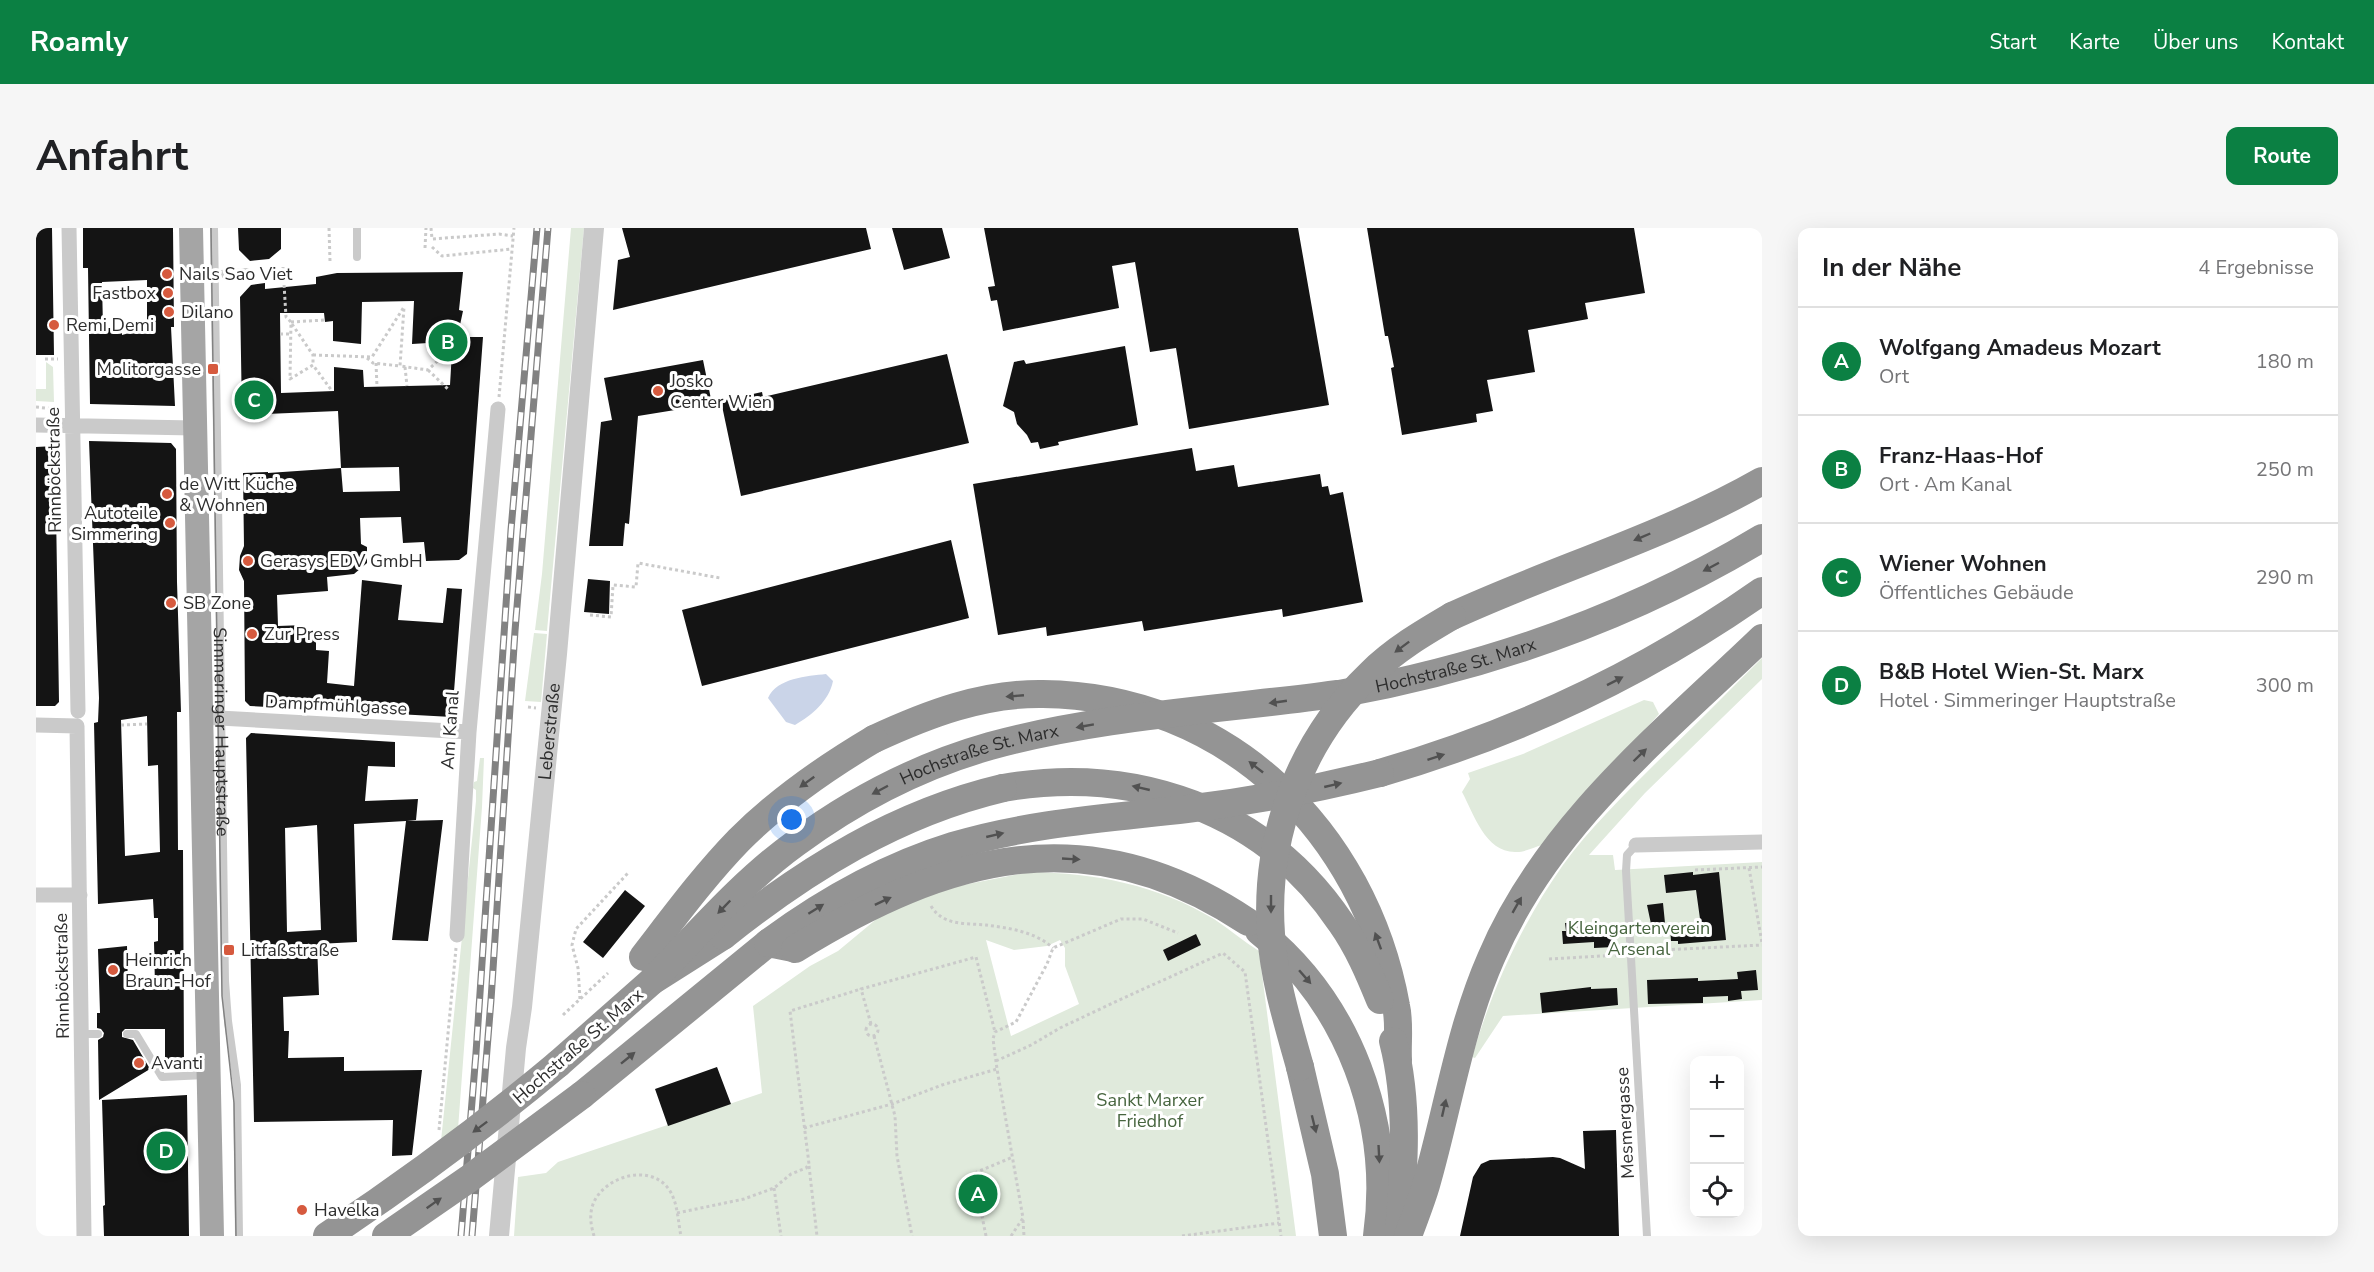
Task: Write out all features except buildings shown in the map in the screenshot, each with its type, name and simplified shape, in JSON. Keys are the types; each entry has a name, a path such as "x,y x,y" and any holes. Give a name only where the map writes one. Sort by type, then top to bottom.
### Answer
{"highway":[{"path":"1333,1236 1330,1203 1318,1143 1277,976 1271,934 1274,853 1282,821 1300,770 1320,734 1343,703 1370,674 1419,635 1452,616 1687,518 1762,481"},
{"name":"Hochstraße St. Marx","path":"327,1236 504,1110 595,1034 652,981 732,899 795,843 862,799 922,770 988,747 1059,730 1137,718 1336,694 1397,683 1468,665 1559,636 1636,604 1710,568 1762,538"},
{"name":"Hochstraße St. Marx","path":"386,1236 551,1119 768,943 806,915 860,884 953,846 991,836 1050,825 1189,809 1289,794 1380,773 1467,746 1545,715 1616,682 1692,638 1762,591"},
{"path":"1408,1236 1426,1185 1464,1030 1491,958 1526,890 1567,832 1634,761 1762,638"},
{"path":"595,1034 643,957 688,898 739,840 793,792 843,757 874,739 942,710 1006,696 1076,695 1143,708 1178,720 1232,749 1278,785 1299,806 1317,827 1352,880 1367,911 1389,975 1397,1008 1398,1060"},
{"path":"652,981 723,936 783,890 854,846 912,817 968,797 1024,784 1082,781 1131,786 1197,806 1228,820 1276,853 1305,878 1330,907 1353,942 1372,979 1398,1060 1402,1084 1403,1168 1398,1236"},
{"path":"768,943 795,949 861,911 926,883 959,871 1031,858 1068,858 1107,862 1143,870 1184,885 1220,903 1248,922 1290,959 1315,988 1338,1023 1356,1060 1370,1100 1378,1142 1380,1183 1377,1236"}],"main road":[{"name":"Simmeringer Hauptstraße","path":"191,228 203,275 194,428 211,718 208,1075 212,1236"}],"street":[{"name":"Rinnböckstraße","path":"69,228 73,425 74,720 80,895 90,1034 84,1236"},
{"name":"Leberstraße","path":"499,1236 556,654 594,228"},
{"name":"Am Kanal","path":"457,935 469,732 498,409"},
{"path":"36,425 194,428"},
{"name":"Dampfmühlgasse","path":"211,718 469,732"},
{"path":"36,725 74,720"},
{"path":"1636,846 1762,842"},
{"path":"36,895 80,895"}],"lane":[{"name":"Simmeringer Hauptstraße","path":"214,228 203,275 211,718 226,1000 237,1085 239,1236"},
{"path":"357,228 357,258"},
{"path":"203,275 247,272"},
{"name":"Mesmergasse","path":"1636,846 1628,855 1626,871 1647,1236"},
{"path":"127,1034 136,1034 162,1077 208,1075"}],"path":[{"path":"329,228 330,261"},
{"path":"425,248 426,228"},
{"path":"431,228 432,239 513,236"},
{"path":"498,409 514,228"},
{"path":"432,247 441,256 512,249"},
{"path":"283,267 286,317 313,355 313,365 332,391"},
{"path":"313,355 372,357 404,307 402,366 407,386"},
{"path":"291,322 325,320"},
{"path":"291,322 290,379 313,365"},
{"path":"280,334 291,334"},
{"path":"428,369 448,351"},
{"path":"365,357 376,363 428,369 449,390"},
{"path":"376,363 377,387"},
{"path":"36,407 59,410"},
{"path":"590,615 611,617 614,585 636,587 638,563 720,578"},
{"path":"121,726 147,724"},
{"path":"1695,870 1762,867"},
{"path":"1549,959 1762,944 1749,868"},
{"path":"580,999 578,968 572,945 576,929 628,873"},
{"path":"995,1032 1016,1022 1053,948 1121,919 1143,919 1178,933"},
{"path":"438,1137 457,935"},
{"path":"996,1061 1031,1046 1060,1028 1223,953 1245,972 1281,1236"},
{"path":"817,1236 790,1011 976,957 995,1032 993,1039 997,1069 1023,1218 1024,1236"},
{"path":"563,1015 608,973"},
{"path":"861,989 871,1024"},
{"path":"871,1024 878,1028 878,1033 874,1036"},
{"path":"871,1024 867,1027 867,1032 874,1036"},
{"path":"874,1036 895,1116 897,1156 912,1236"},
{"path":"804,1128 892,1104 942,1085 997,1069"},
{"path":"979,1201 982,1199 983,1192 978,1187 977,1172 1013,1157"},
{"path":"677,1213 744,1199 774,1188 791,1174 806,1168 808,1164"},
{"path":"593,1236 591,1213 595,1200 604,1188 624,1177 638,1175 657,1181 670,1192 681,1236"},
{"path":"978,1187 973,1193 975,1199 979,1201 986,1236"},
{"path":"774,1188 781,1236"},
{"path":"1011,1236 1023,1218"},
{"path":"1182,1236 1279,1222"}],"green space":[{"path":"571,228 584,228 547,631 535,630 542,574"},
{"path":"46,362 53,367 54,402 36,401 36,389 46,389"},
{"path":"534,633 547,634 541,702 525,701"},
{"name":"Kleingartenverein Arsenal","path":"1762,658 1762,679 1645,793 1589,855 1613,855 1615,870 1762,862 1762,1000 1503,1016 1475,1058 1472,1057 1489,1006 1521,933 1563,865 1619,800"},
{"path":"1644,700 1653,702 1659,714 1542,845 1515,852 1496,846 1488,839 1462,792 1470,779 1468,773 1523,754"},
{"path":"480,758 484,758 482,807 458,1129 441,1141 476,801 476,790 473,788 474,782 477,781"},
{"name":"Sankt Marxer Friedhof","path":"1030,872 1102,878 1148,889 1192,907 1214,919 1259,951 1296,1236 514,1236 518,1177 546,1173 558,1162 762,1093 753,1006 810,966 838,951 885,912 953,887","holes":["986,940 1014,950 1047,946 1060,940 1065,948 1065,966 1079,1004 1011,1036"]}],"water":[{"path":"826,674 833,681 828,695 808,717 795,725 786,722 768,698 772,691 785,682"}],"tram line":[{"path":"211,228 222,996 234,1103 236,1236"}],"railway":[{"path":"461,1236 476,1053 511,530 537,228"},
{"path":"472,1236 491,1000 515,631 548,228"}],"place":[{"name":"Nails Sao Viet","path":"167,274"},
{"name":"Fastbox","path":"168,293"},
{"name":"Dilano","path":"169,312"},
{"name":"Remi Demi","path":"54,325"},
{"name":"Franz-Haas-Hof","path":"448,342"},
{"name":"Molitorgasse","path":"213,369"},
{"name":"Josko Center Wien","path":"658,391"},
{"name":"Wiener Wohnen","path":"254,400"},
{"name":"de Witt Küche & Wohnen","path":"167,494"},
{"name":"Autoteile Simmering","path":"170,523"},
{"name":"Gerasys EDV GmbH","path":"248,561"},
{"name":"SB Zone","path":"171,603"},
{"name":"Zur Press","path":"252,634"},
{"name":"Litfaßstraße","path":"229,950"},
{"name":"Heinrich Braun-Hof","path":"113,970"},
{"name":"Avanti","path":"139,1063"},
{"name":"B&B Hotel Wien-St. Marx","path":"166,1151"},
{"name":"Wolfgang Amadeus Mozart","path":"978,1194"},
{"name":"Havelka","path":"302,1210"}]}
